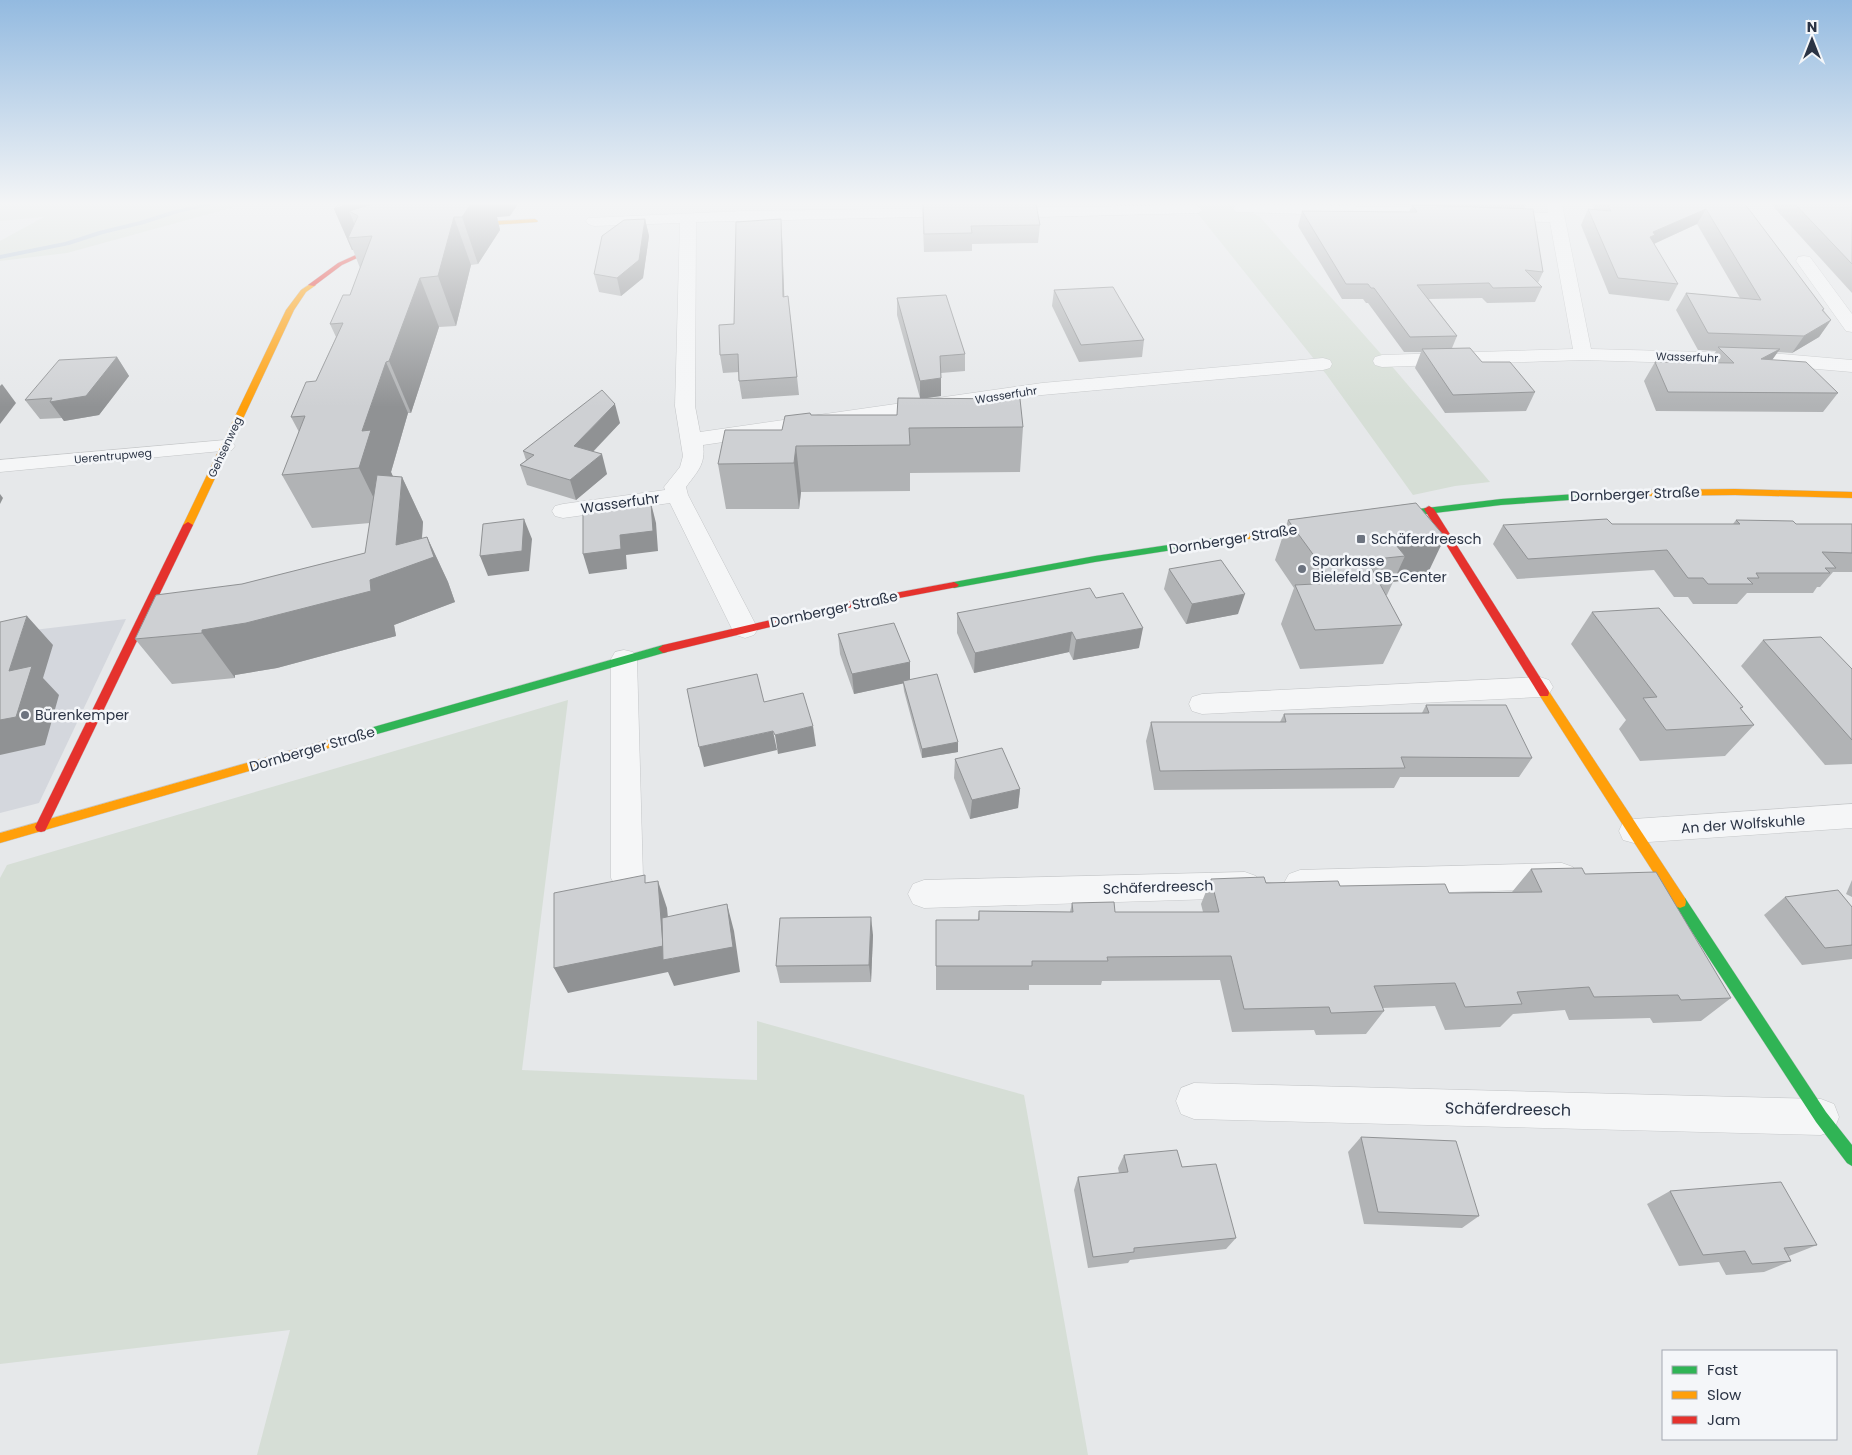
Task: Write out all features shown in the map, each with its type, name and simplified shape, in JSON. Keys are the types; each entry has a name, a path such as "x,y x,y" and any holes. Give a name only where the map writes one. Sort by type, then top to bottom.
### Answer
{"street":[{"name":"Gehsenweg","path":"41,827 154,598 290,310 303,291 329,272"},
{"name":"Wasserfuhr","path":"687,272 685,406 686,424 694,459 689,469 678,482 676,487 677,495 745,629"},
{"path":"1567,272 1583,354"},
{"path":"1812,272 1852,326"},
{"name":"Wasserfuhr","path":"1382,361 1583,354 1782,360 1852,366"},
{"name":"Wasserfuhr","path":"691,440 1042,389 1323,364"},
{"name":"Uerentrupweg","path":"0,466 225,446"},
{"name":"Dornberger Straße","path":"1371,518 1429,509 1575,496 1652,492 1747,491 1852,495"},
{"name":"Wasserfuhr","path":"563,511 677,495"},
{"path":"1429,509 1540,687 1634,831 1647,874 1852,1158"},
{"name":"Dornberger Straße","path":"0,838 624,659 745,629 852,604 1076,563 1332,524"},
{"path":"624,659 627,878"},
{"path":"1202,704 1540,687"},
{"name":"An der Wolfskuhle","path":"1634,831 1852,816"},
{"name":"Schäferdreesch","path":"924,894 1592,876"},
{"name":"Schäferdreesch","path":"1194,1101 1821,1117"}],"shaded area":[{"path":"1244,272 1308,272 1490,482 1455,486 1413,495 1326,374"},
{"path":"126,619 39,803 0,813 0,634"},
{"path":"568,700 522,1070 757,1080 757,1021 1024,1095 1088,1455 257,1455 290,1330 0,1364 0,878 7,865"}],"building":[{"path":"359,272 439,272 438,276 420,278 389,361 386,362 362,431 371,430 359,468 282,475 305,416 291,417 306,382 316,381 343,323 330,324 343,295 350,295"},
{"path":"594,272 624,272 617,278 594,274"},
{"path":"735,272 782,272 783,297 788,296 797,377 739,381 738,354 720,355 719,325 734,324"},
{"path":"1339,272 1527,272 1542,287 1493,288 1489,283 1417,285 1457,336 1410,337 1374,288 1371,288 1368,284 1346,284"},
{"path":"1615,272 1671,272 1678,284 1618,278"},
{"path":"1744,272 1796,272 1831,320 1804,336 1708,333 1686,293 1761,300"},
{"path":"1113,287 1144,340 1081,345 1054,290"},
{"path":"946,295 965,354 940,356 941,378 920,381 897,298"},
{"path":"1718,347 1780,349 1761,359 1806,362 1838,393 1668,392 1655,362 1734,363"},
{"path":"1470,348 1482,362 1510,362 1535,392 1453,395 1422,349"},
{"path":"117,357 86,396 50,402 52,398 25,400 59,360"},
{"path":"602,390 615,404 574,446 602,454 570,480 520,465 534,455 523,451"},
{"path":"898,398 1020,399 1023,427 909,428 910,445 796,446 794,463 718,464 725,430 782,430 785,416 810,413 811,415 897,415"},
{"path":"377,475 402,477 396,545 427,537 434,557 370,580 371,591 246,623 202,630 202,633 135,639 156,595 242,584 365,553"},
{"path":"651,503 653,531 620,535 621,549 583,554 583,511"},
{"path":"1416,503 1445,537 1396,545 1405,556 1367,560 1402,625 1315,630 1295,585 1334,583 1288,520"},
{"path":"524,519 522,551 480,556 483,524"},
{"path":"1607,519 1612,524 1740,524 1736,520 1793,521 1796,524 1852,524 1852,553 1822,552 1836,568 1825,568 1830,573 1756,573 1759,578 1747,578 1753,584 1708,584 1703,578 1688,578 1667,550 1528,559 1503,525"},
{"path":"1221,560 1245,594 1192,604 1169,569"},
{"path":"1090,588 1096,598 1123,593 1143,628 1076,640 1072,632 975,653 957,613"},
{"path":"1659,608 1743,707 1740,708 1754,725 1666,730 1643,698 1657,697 1592,612"},
{"path":"27,616 9,671 32,666 16,717 0,720 0,622"},
{"path":"894,623 910,662 852,674 838,634"},
{"path":"1821,637 1852,669 1852,740 1763,640"},
{"path":"757,674 764,702 803,693 813,726 775,735 773,731 699,747 687,689"},
{"path":"937,674 958,742 922,749 903,681"},
{"path":"1426,705 1506,705 1532,758 1401,757 1405,768 1160,771 1151,722 1286,722 1284,714 1429,713"},
{"path":"1002,748 1020,789 972,800 955,759"},
{"path":"1582,868 1585,874 1656,872 1731,998 1681,1000 1678,995 1594,997 1589,987 1517,992 1522,1004 1465,1007 1455,983 1374,986 1384,1011 1331,1013 1329,1007 1244,1009 1231,956 1107,957 1108,961 1032,961 1032,966 936,966 936,920 979,920 979,911 1073,912 1072,903 1114,902 1115,912 1219,912 1211,879 1264,877 1266,883 1338,881 1340,886 1445,884 1449,893 1542,892 1531,869"},
{"path":"645,875 645,883 658,881 663,946 554,968 554,893"},
{"path":"1838,890 1852,907 1852,945 1825,948 1785,897"},
{"path":"727,904 733,947 663,960 662,918"},
{"path":"871,917 869,965 776,966 780,918"},
{"path":"1361,1137 1456,1141 1479,1216 1378,1212"},
{"path":"1177,1150 1182,1167 1216,1164 1236,1238 1134,1248 1134,1252 1093,1257 1078,1177 1128,1172 1124,1155"},
{"path":"1781,1182 1817,1245 1784,1248 1791,1261 1752,1264 1745,1251 1703,1255 1670,1191"}],"traffic: fast":[{"path":"1385,516 1501,502 1637,493"},
{"path":"954,585 1095,559 1215,541"},
{"path":"363,734 663,649"},
{"path":"1680,902 1821,1117 1852,1158"}],"traffic: slow":[{"path":"188,525 290,310 303,291 312,285"},
{"path":"1637,493 1735,492 1852,495"},
{"path":"1215,541 1320,526"},
{"path":"1544,693 1680,902"},
{"path":"0,838 363,734"}],"traffic: jam":[{"path":"312,285 329,272"},
{"path":"1429,509 1544,693"},
{"path":"41,827 188,525"},
{"path":"663,649 852,604 954,585"}],"place":[{"name":"Schäferdreesch","path":"1361,539"},
{"name":"Sparkasse Bielefeld SB-Center","path":"1302,569"},
{"name":"Bürenkemper","path":"25,715"}]}
